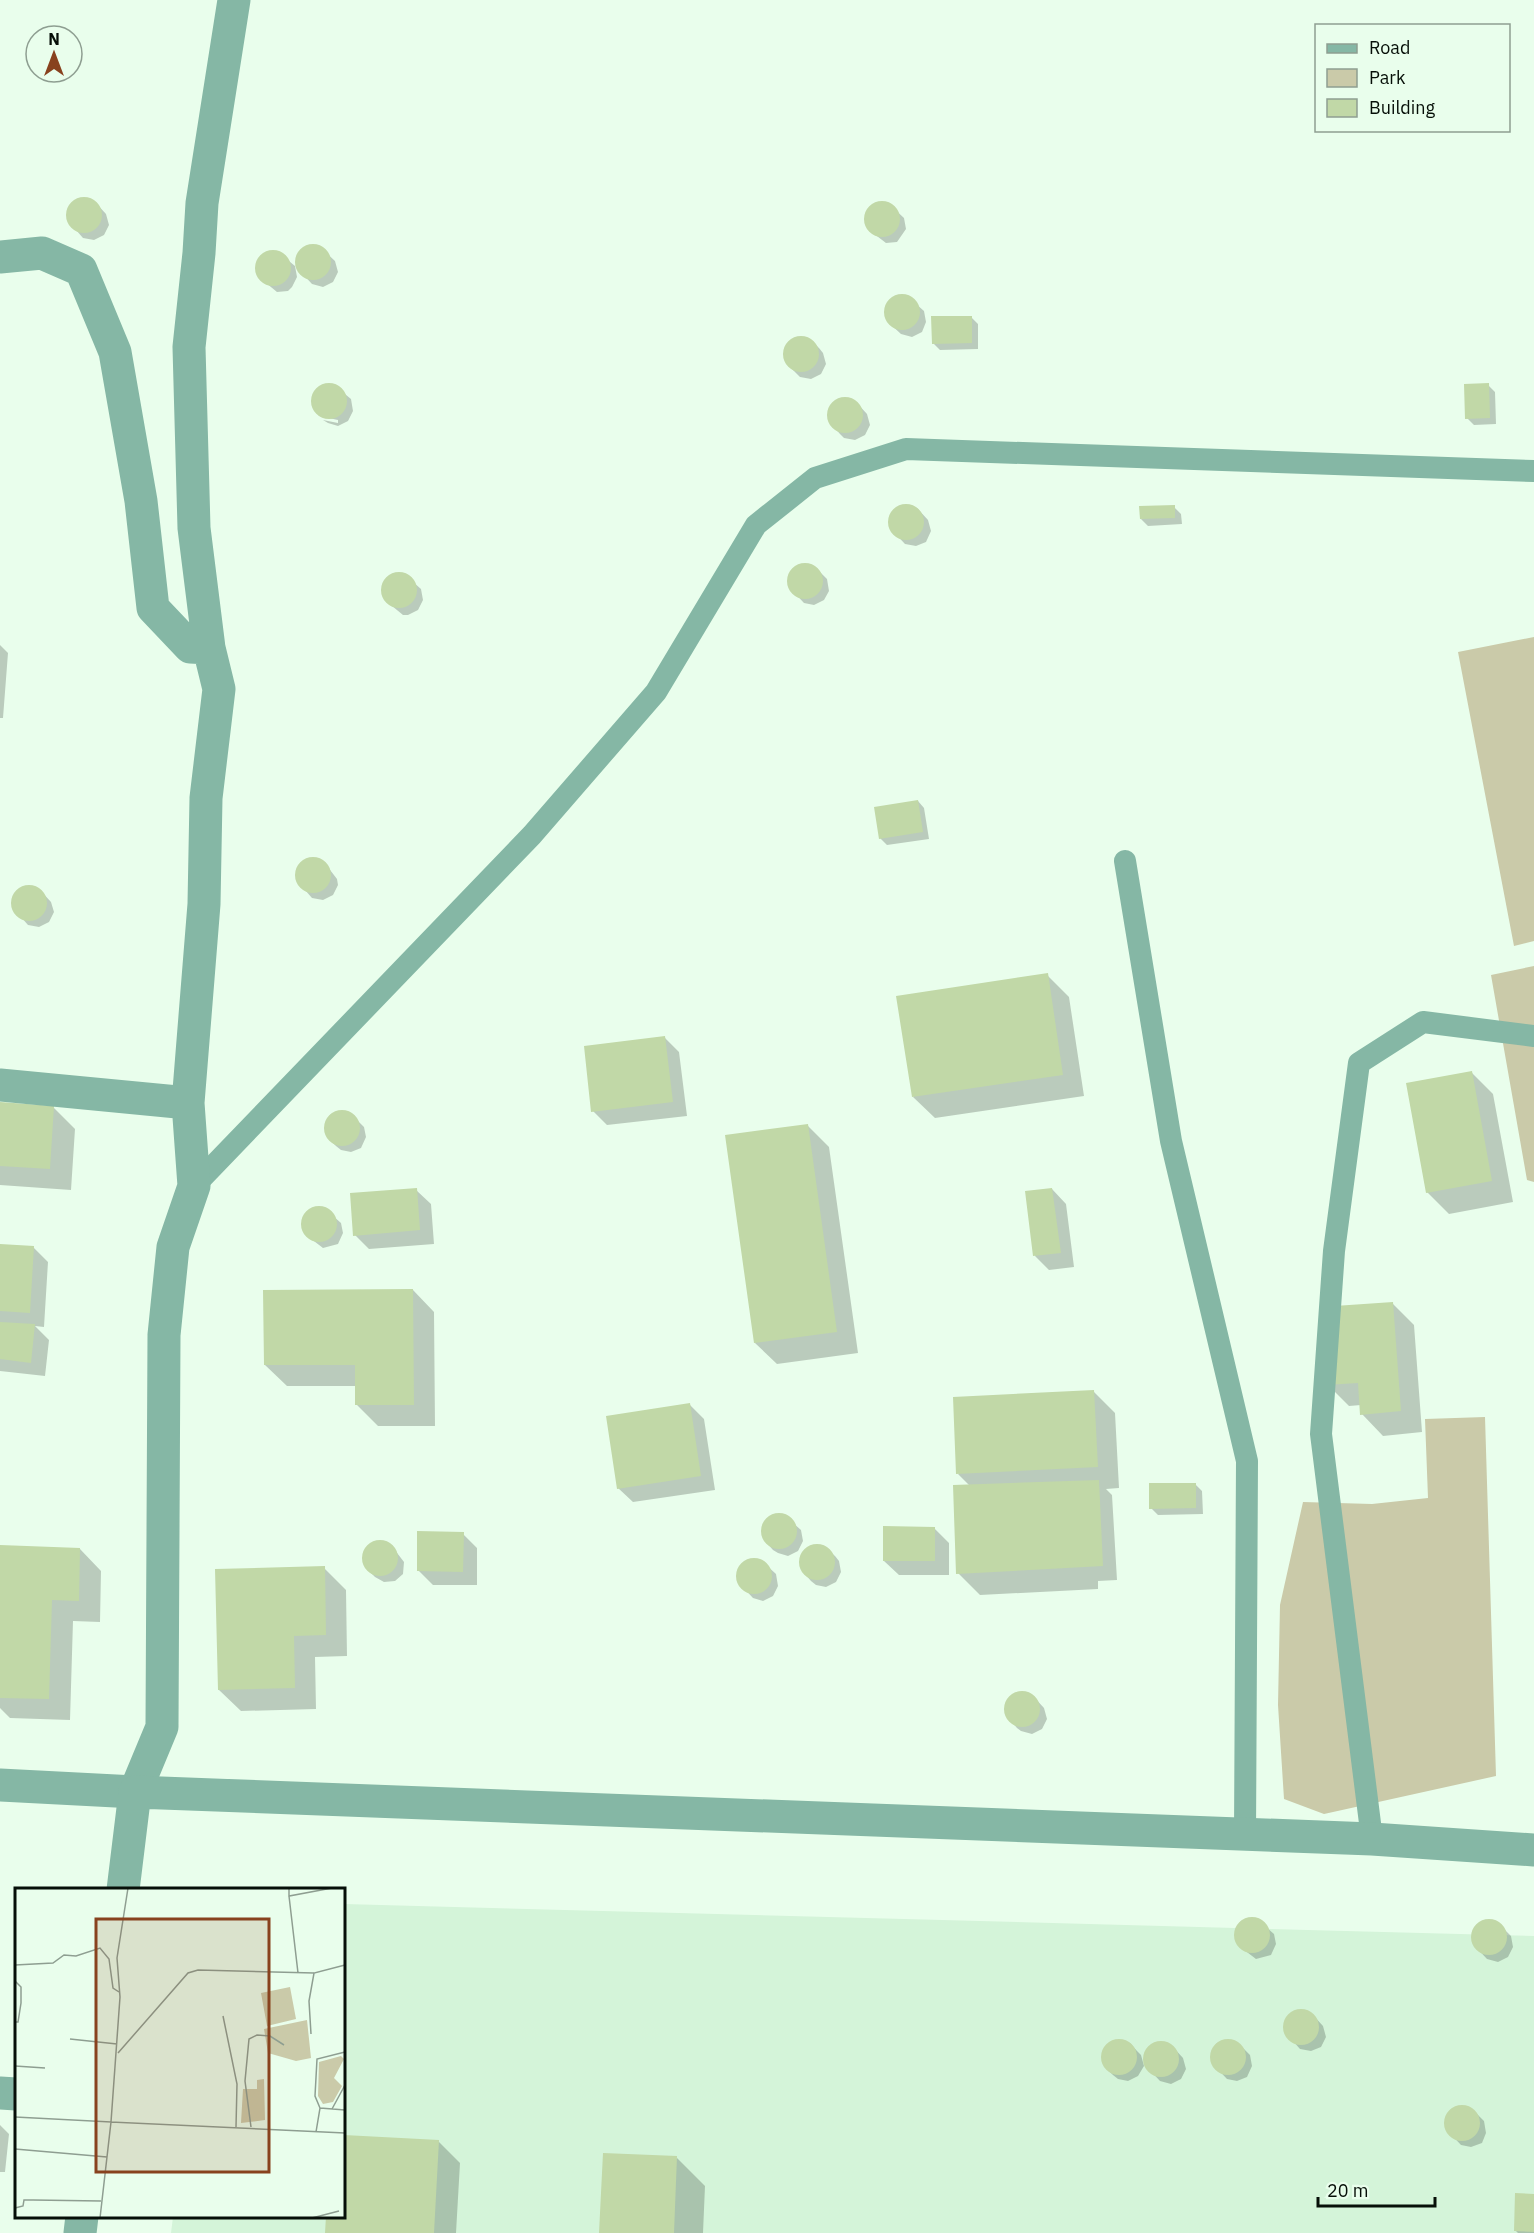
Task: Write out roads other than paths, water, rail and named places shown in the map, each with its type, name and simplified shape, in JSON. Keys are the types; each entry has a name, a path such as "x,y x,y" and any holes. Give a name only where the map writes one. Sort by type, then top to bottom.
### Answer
{"street":[{"path":"123,1888 135,1792 162,1727 164,1335 173,1247 194,1186 188,1103 204,904 206,798 219,689 209,648 194,528 189,347 202,203 234,0"},
{"path":"0,257 42,253 81,270 115,352 141,501 153,608 190,646 209,648"},
{"path":"0,1085 188,1103"},
{"path":"0,1785 1372,1839 1534,1850"},
{"path":"0,2093 15,2094"},
{"path":"80,2233 82,2218"}],"lane":[{"path":"194,1186 540,826 656,692 756,525 815,478 906,449 1534,471"},
{"path":"1125,861 1171,1141 1247,1461 1245,1835"},
{"path":"1372,1839 1321,1434 1334,1251 1359,1063 1423,1022 1534,1036"}]}
